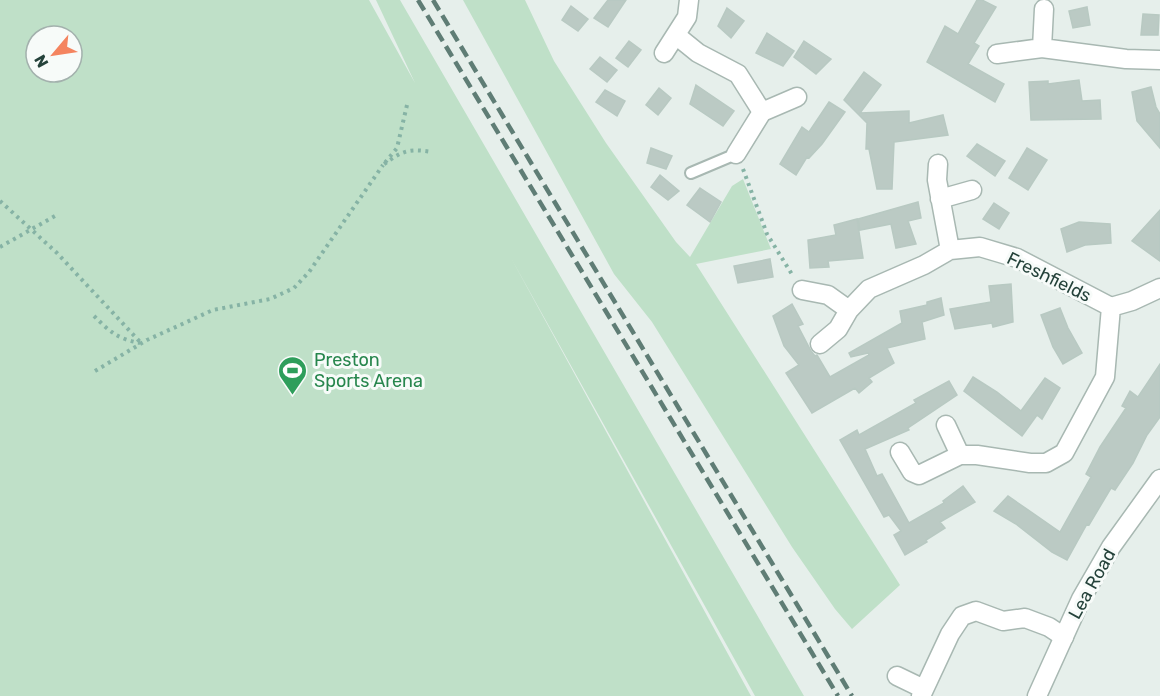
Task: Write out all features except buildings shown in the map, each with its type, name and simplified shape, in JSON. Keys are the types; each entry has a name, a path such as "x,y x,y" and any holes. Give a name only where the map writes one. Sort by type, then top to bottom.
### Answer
{"street":[{"path":"664,53 677,36 687,17 689,0"},
{"path":"1042,48 1044,9"},
{"path":"677,36 698,53 738,74 762,112"},
{"path":"997,54 1042,48 1126,59 1160,60"},
{"path":"736,154 762,112 797,97"},
{"path":"938,164 937,180 950,250"},
{"path":"940,200 972,190"},
{"name":"Freshfields","path":"820,344 838,329 849,310 869,289 924,265 950,250 980,247 1017,258 1111,307 1132,301 1160,288"},
{"path":"802,290 828,295 849,310"},
{"name":"Freshfields","path":"900,452 912,472 919,475 960,455 1046,464 1064,453 1105,377 1111,307"},
{"path":"946,425 960,455"},
{"name":"Lea Road","path":"1037,696 1081,599 1111,547 1160,479"},
{"path":"897,676 922,692 950,634 962,616 976,611 1003,621 1025,618 1049,627 1064,637"}],"lane":[{"path":"691,173 736,154"}],"path":[{"path":"95,371 141,344 213,310 270,299 294,288 309,272 397,148 407,105"},
{"path":"383,165 395,156 413,149 432,152"},
{"path":"736,154 746,174 767,234 802,290"},
{"path":"0,201 57,253 141,344"},
{"path":"0,247 55,216"},
{"path":"94,316 124,340 141,344"}],"green space":[{"name":"Preston Sports Arena","path":"0,0 369,0 415,83 376,0 400,0 804,696 755,696 511,258 751,696 0,696"},
{"path":"463,0 525,0 554,61 606,143 676,242 690,257 732,186 743,179 771,249 696,264 900,585 852,629 835,609 792,547 652,322 614,274"}],"railway":[{"path":"418,0 838,696"},
{"path":"433,0 852,696"}],"place":[{"name":"Preston Sports Arena","path":"293,396"}]}
